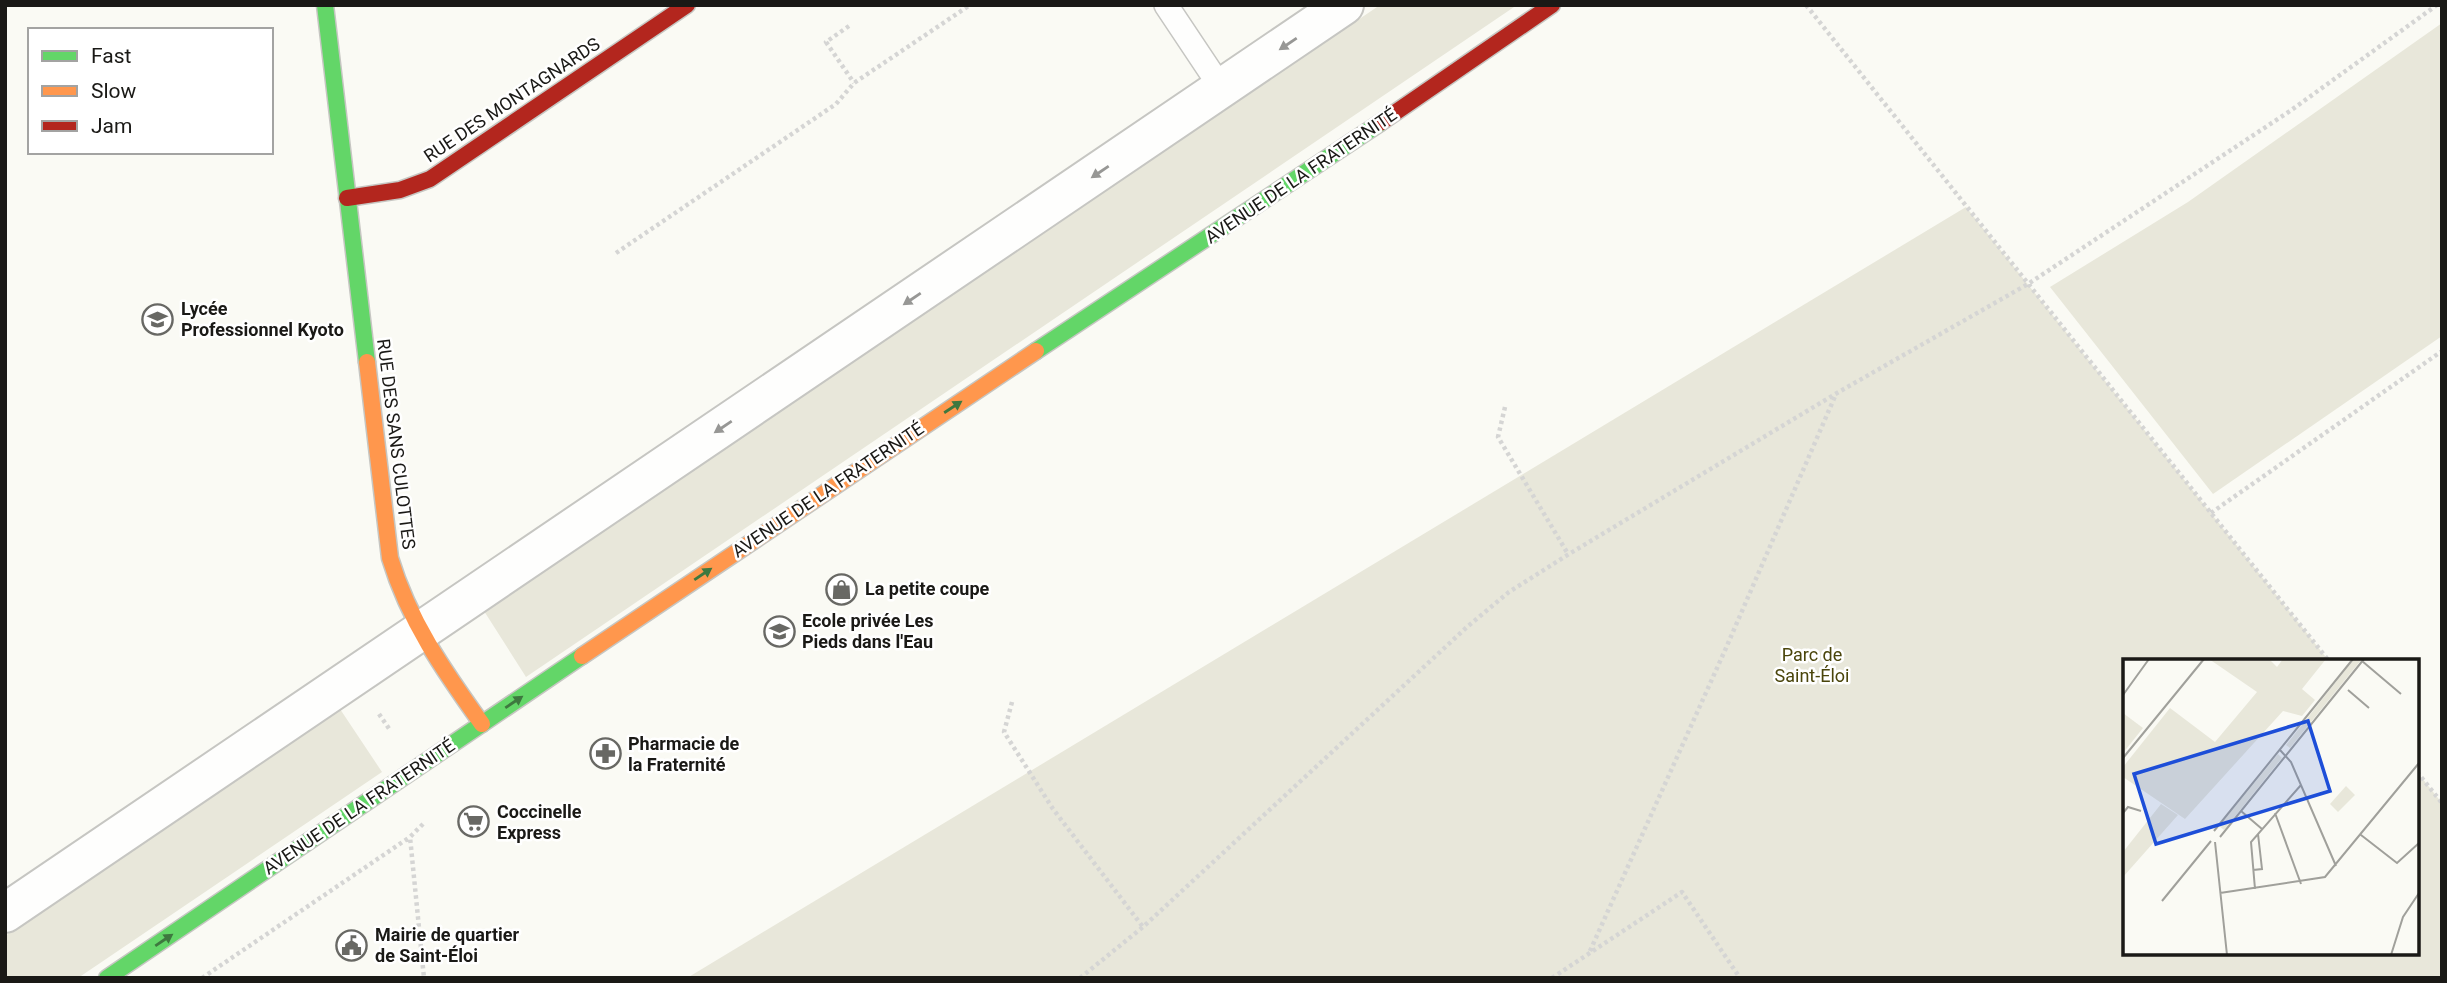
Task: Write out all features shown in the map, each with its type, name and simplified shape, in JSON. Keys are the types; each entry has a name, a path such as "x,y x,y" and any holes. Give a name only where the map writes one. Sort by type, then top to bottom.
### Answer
{"street":[{"name":"RUE DES SANS CULOTTES","path":"325,5 386,532 396,582 418,632 482,724"},
{"name":"RUE DES MONTAGNARDS","path":"347,198 400,191 430,179 687,5"},
{"path":"5,913 1345,5"},
{"name":"AVENUE DE LA FRATERNITÉ","path":"107,978 879,455 1336,153 1552,5"}],"lane":[{"path":"1166,5 1222,89"}],"path":[{"path":"616,253 836,104 854,83 970,5"},
{"path":"1806,5 2327,659"},
{"path":"1080,978 1143,927 1468,626 1509,592 1837,393 2028,284 2290,111 2437,5"},
{"path":"849,26 826,42 854,83"},
{"path":"2211,513 2442,351"},
{"path":"1590,951 1727,648 1837,393"},
{"path":"1505,407 1498,437 1569,554"},
{"path":"1012,702 1004,732 1053,809 1143,927"},
{"path":"2419,774 2442,803"},
{"path":"202,978 410,837"},
{"path":"1552,978 1682,892 1740,978"}],"green space":[{"path":"1380,5 1517,5 526,677 484,611"},
{"path":"2442,23 2442,336 2213,494 2050,287 2188,202"},
{"name":"Parc de Saint-Éloi","path":"1966,207 2327,659 2123,659 2123,955 2419,955 2419,774 2442,803 2442,978 687,978"},
{"path":"340,709 382,772 78,978 5,978 5,936"}],"traffic: fast":[{"path":"325,5 367,362"},
{"path":"1036,351 1380,123"},
{"path":"107,978 582,656"}],"traffic: slow":[{"path":"582,656 1036,351"},
{"path":"367,362 390,558 417,624 441,665 482,724"}],"traffic: jam":[{"path":"347,198 400,190 430,179 687,5"},
{"path":"1380,123 1552,5"}],"place":[{"name":"Lycée Professionnel Kyoto","path":"158,319"},
{"name":"La petite coupe","path":"842,589"},
{"name":"Ecole privée Les Pieds dans l'Eau","path":"779,631"},
{"name":"Pharmacie de la Fraternité","path":"605,754"},
{"name":"Coccinelle Express","path":"474,822"},
{"name":"Mairie de quartier de Saint-Éloi","path":"352,945"}]}
